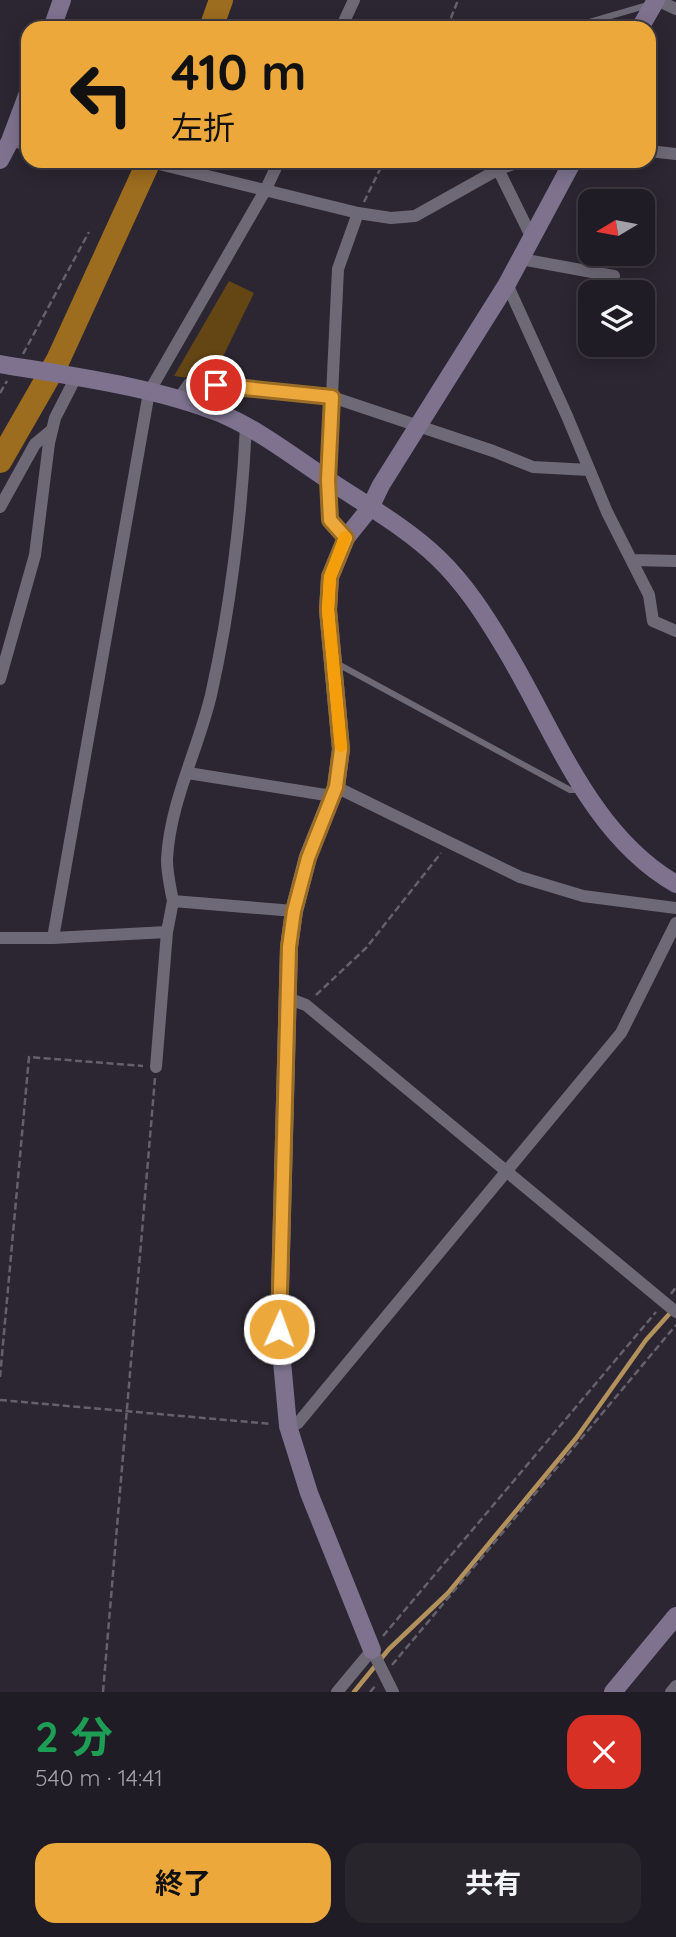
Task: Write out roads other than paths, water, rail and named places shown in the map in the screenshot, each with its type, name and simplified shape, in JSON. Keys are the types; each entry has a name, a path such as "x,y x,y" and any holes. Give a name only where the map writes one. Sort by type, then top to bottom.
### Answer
{"street":[{"path":"54,21 62,0"},
{"path":"344,21 354,0"},
{"path":"644,21 655,1 676,9"},
{"path":"0,160 19,142"},
{"path":"656,152 676,154"},
{"path":"184,168 358,213 391,218 415,216 492,168"},
{"path":"53,938 149,392 276,168"},
{"path":"498,168 532,238"},
{"path":"393,1692 372,1650 309,1493 288,1426 279,1329 289,947 294,911 308,858 334,791 341,749 328,610 330,577 346,538 370,508 508,284 569,168"},
{"path":"346,538 330,520 328,480 338,269 358,213"},
{"path":"521,259 614,276"},
{"path":"508,284 607,512 649,595 653,621 676,631"},
{"path":"15,367 149,392 221,414 246,426 328,480 437,557 467,589 504,647 598,811 625,845 655,872 676,884"},
{"path":"0,679 35,555 55,418 76,377"},
{"path":"177,401 189,384 198,382 254,391 332,397 533,467 589,470"},
{"path":"156,1067 167,932 173,901 167,859 180,791 188,773 211,694 238,530 246,426"},
{"path":"0,506 35,444 52,430"},
{"path":"632,560 676,561"},
{"path":"188,773 334,791 450,842 520,877 583,896 676,908"},
{"path":"173,901 294,911"},
{"path":"288,1426 298,1423 621,1033 676,923"},
{"path":"0,938 167,932"},
{"path":"287,998 306,1004 676,1312"},
{"path":"613,1692 676,1616"},
{"path":"337,1692 372,1650"},
{"path":"671,1692 676,1686"}],"lane":[{"path":"591,21 655,1"},
{"path":"334,662 570,790 586,790"}],"waterway":[{"path":"214,21 221,0"},
{"path":"0,461 58,360 146,168"},
{"path":"354,1692 389,1649 448,1593 577,1437 646,1340 671,1312"}]}
